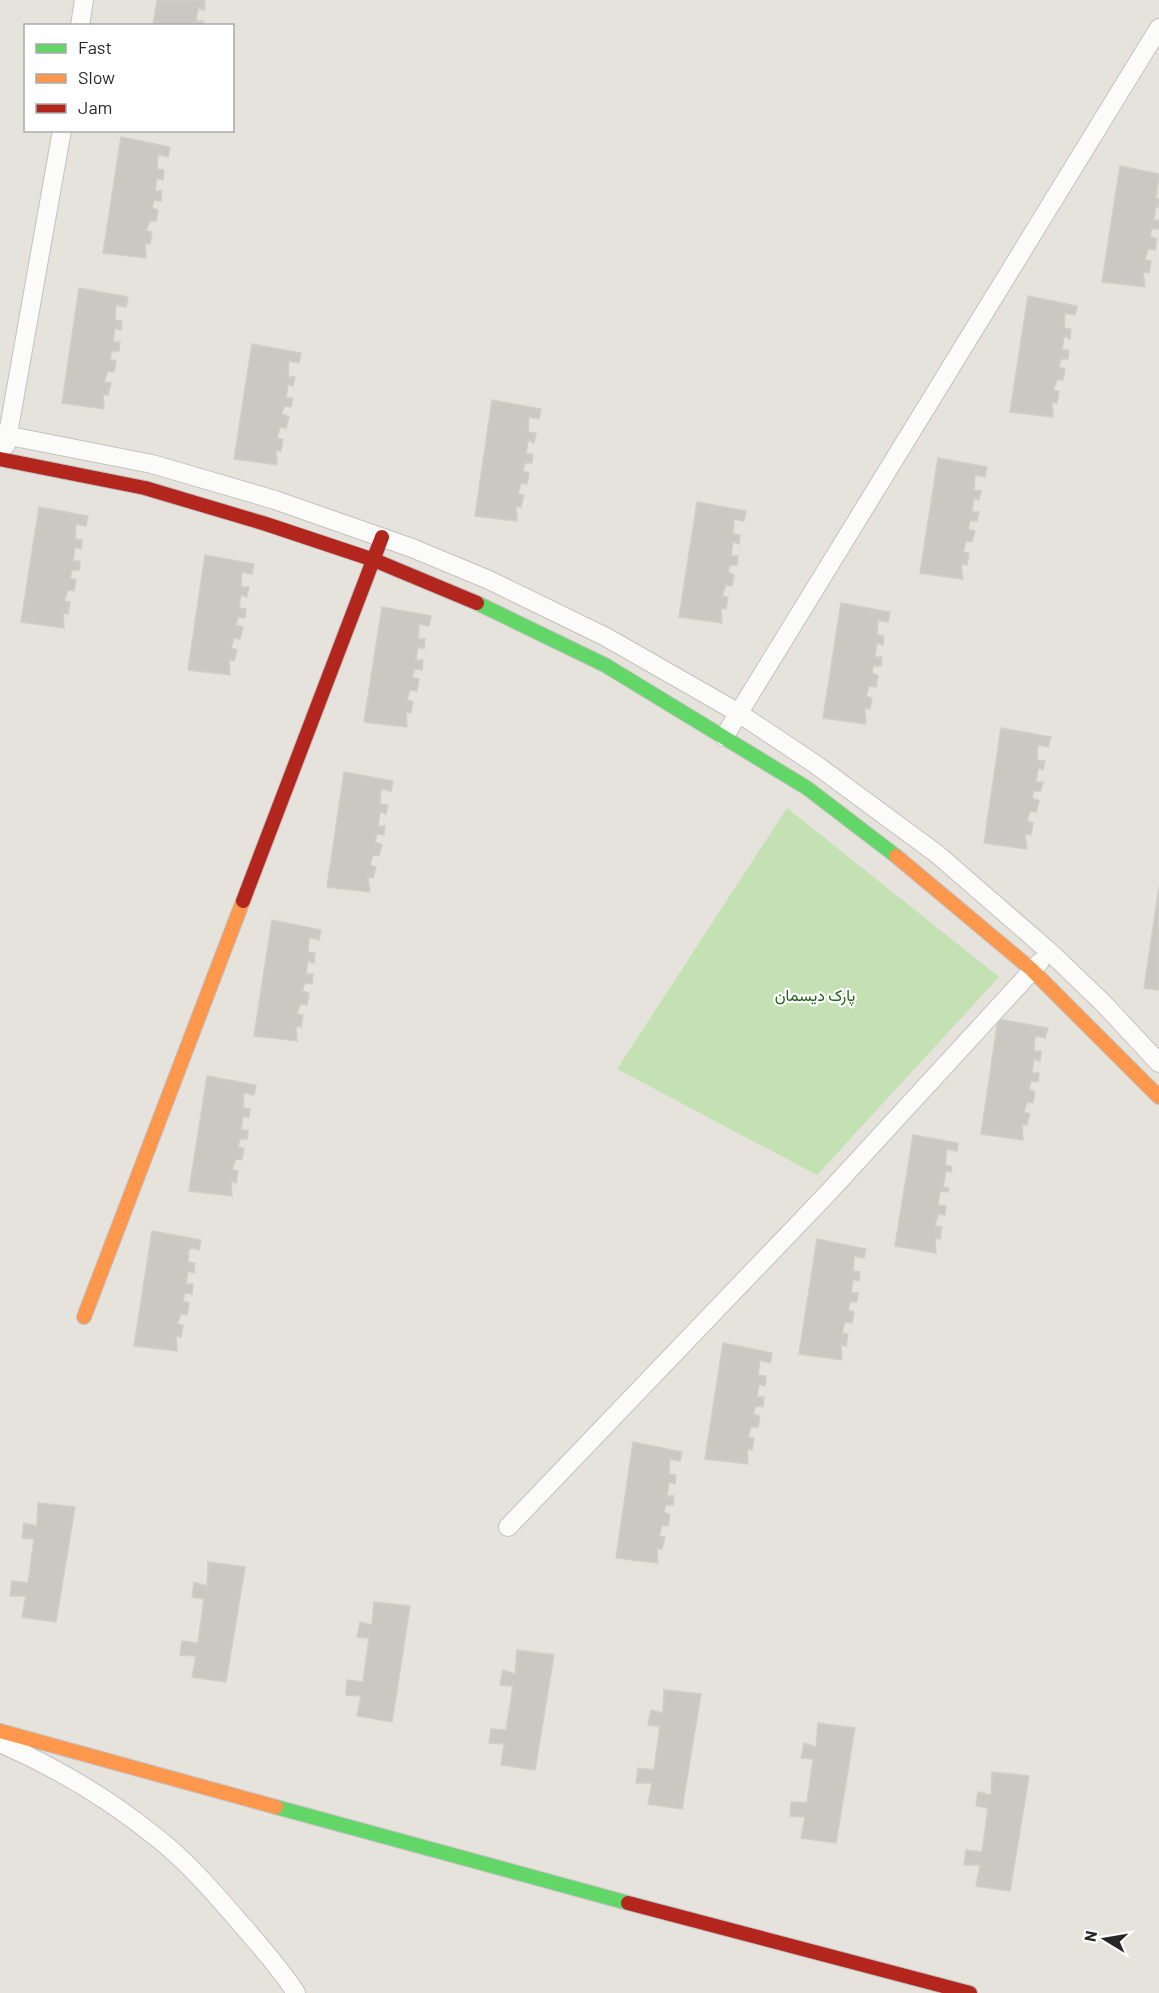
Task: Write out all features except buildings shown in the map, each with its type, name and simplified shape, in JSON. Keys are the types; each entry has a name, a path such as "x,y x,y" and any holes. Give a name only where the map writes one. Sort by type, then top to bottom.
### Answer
{"street":[{"path":"80,24 84,0"},
{"path":"724,737 737,712 1159,28"},
{"path":"62,132 4,434 2,459 145,488 266,524 374,560 477,603 605,665 807,788 919,874 1031,969 1159,1097"},
{"path":"4,434 152,464 274,500 382,537 489,580 606,637 737,712 815,764 937,854 1051,953 1103,1003 1159,1063"},
{"path":"84,1317 382,537"},
{"path":"508,1527 828,1193 1031,969 1051,953"},
{"path":"0,1731 760,1939 970,1993"},
{"path":"0,1743 33,1758 103,1799 157,1838 211,1890 283,1973 296,1993"}],"green space":[{"name":"پارک دیسمان","path":"787,808 999,977 817,1175 617,1069"}],"traffic: fast":[{"path":"477,603 605,665 807,788 896,856"},
{"path":"276,1807 628,1903"}],"traffic: slow":[{"path":"896,856 1031,969 1159,1097"},
{"path":"84,1317 243,901"},
{"path":"0,1731 276,1807"}],"traffic: jam":[{"path":"0,459 145,488 266,524 374,560 477,603"},
{"path":"243,901 382,537"},
{"path":"628,1903 970,1993"}]}
